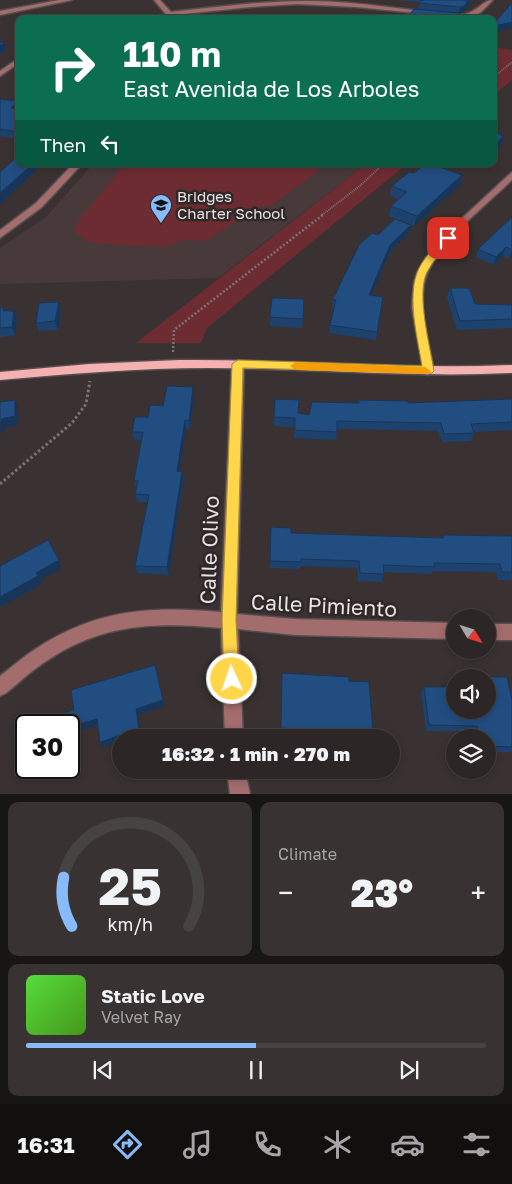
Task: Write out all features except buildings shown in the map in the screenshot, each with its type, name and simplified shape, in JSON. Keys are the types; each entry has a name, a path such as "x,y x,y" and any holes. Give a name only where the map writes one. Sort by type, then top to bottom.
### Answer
{"main road":[{"path":"0,376 92,368 172,364 238,364 428,371 512,369"}],"street":[{"path":"0,13 23,11 69,0"},
{"path":"157,0 170,15"},
{"path":"468,15 479,13 490,0"},
{"path":"186,15 250,6 304,3 370,6 454,15"},
{"path":"0,74 15,63"},
{"path":"0,234 40,205 75,167"},
{"path":"428,371 418,304 421,273 436,251 512,174"},
{"name":"Calle Olivo","path":"234,729 229,620 238,364"},
{"name":"Calle Pimiento","path":"0,687 42,654 80,633 128,619 178,616 295,627 446,631"},
{"path":"496,632 512,632"},
{"path":"238,779 240,794"}],"path":[{"path":"497,74 512,62"},
{"path":"172,364 174,330 361,185 380,167"},
{"path":"0,484 38,454 79,414 86,404 92,368"}],"shaded area":[{"path":"497,48 512,50 512,80 497,92"},
{"name":"Bridges Charter School","path":"90,167 362,167 218,278 0,284 0,248 46,217"},
{"path":"123,167 319,167 315,173 272,205 255,208 207,241 184,240 165,247 88,242 76,233 75,227 81,217"},
{"path":"362,167 403,167 207,328 201,343 136,343"}],"slow traffic":[{"path":"296,366 425,371"}],"place":[{"name":"Bridges Charter School","path":"161,224"}],"route":[{"path":"232,679 229,620 238,364 428,371 418,304 421,273 436,251 448,238"}]}
